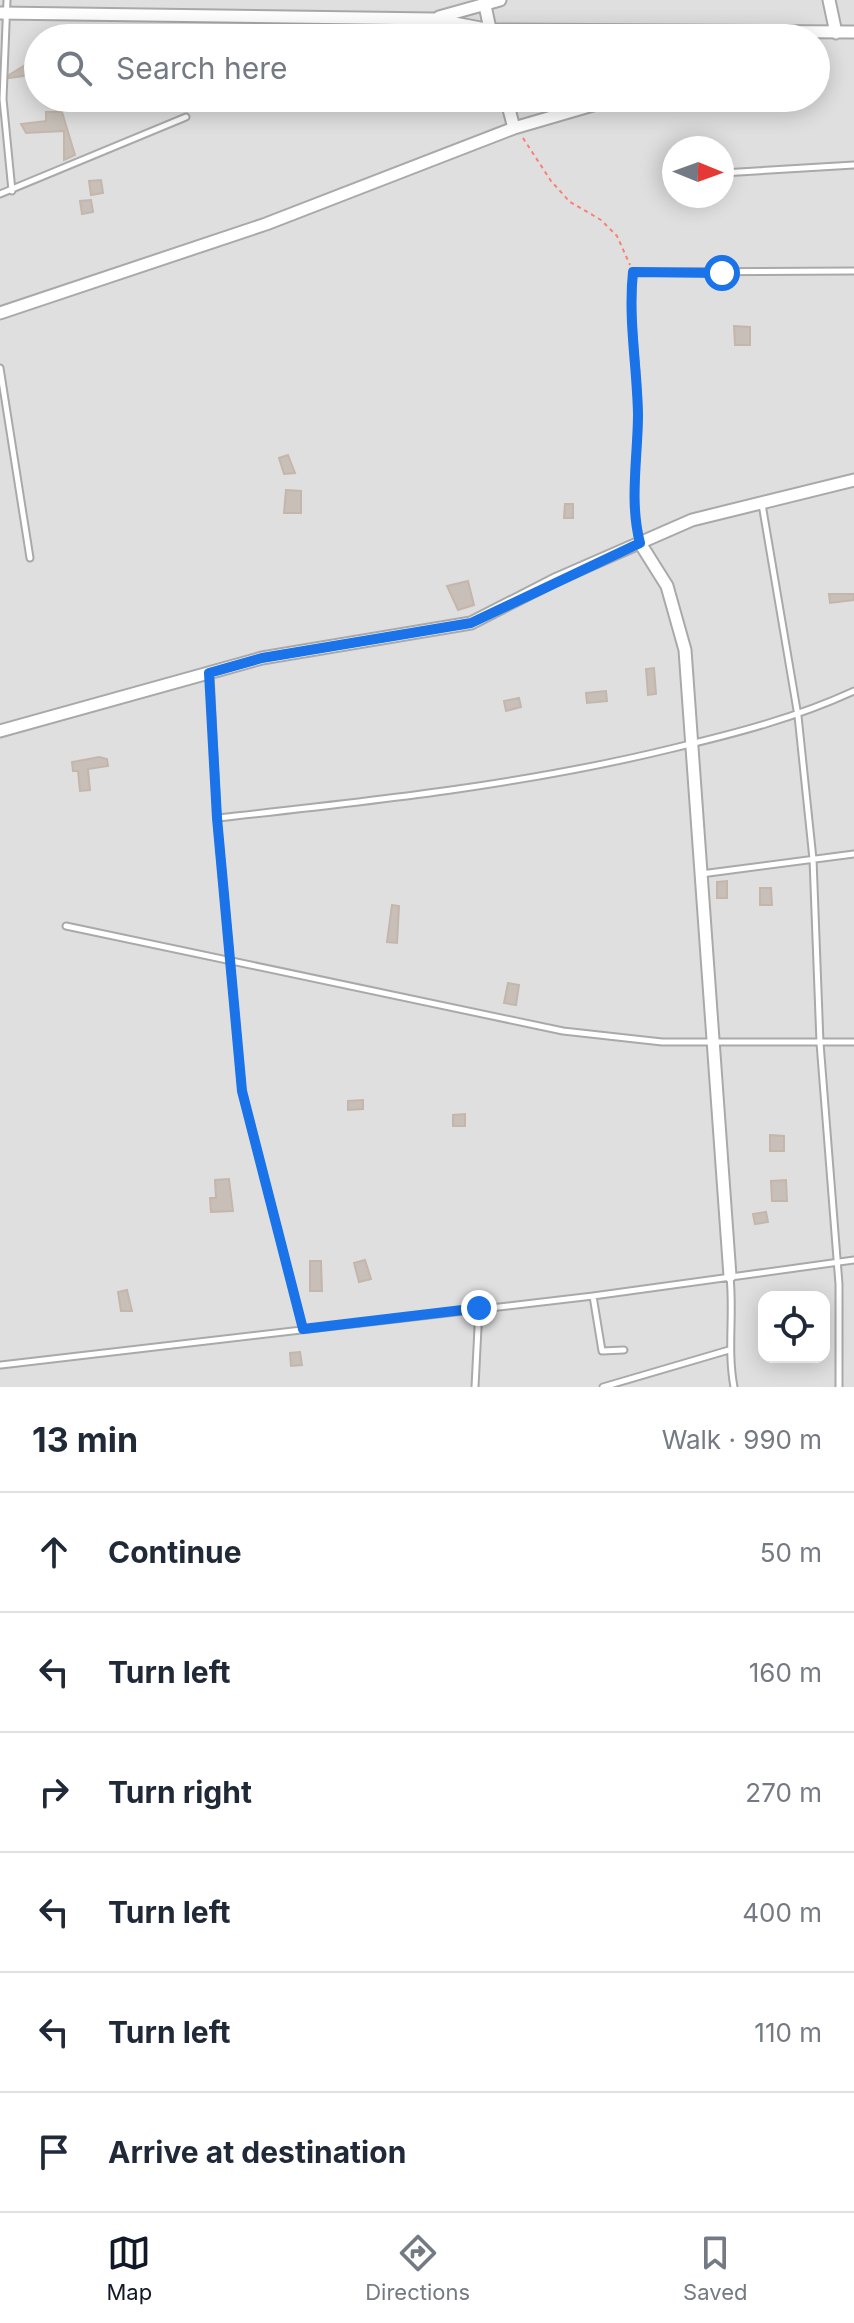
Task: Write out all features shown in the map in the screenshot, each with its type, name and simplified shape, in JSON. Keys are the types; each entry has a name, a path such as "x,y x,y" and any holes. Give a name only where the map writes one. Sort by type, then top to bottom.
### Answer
{"street":[{"path":"433,19 500,0"},
{"path":"829,0 833,34"},
{"path":"484,3 489,24"},
{"path":"4,13 433,19 453,24"},
{"path":"830,34 854,32"},
{"path":"510,112 514,128"},
{"path":"0,313 266,224 514,128 569,112"},
{"path":"0,731 262,658 471,623 692,520 854,480"},
{"path":"640,543 667,586 685,650 710,1040 730,1276"}],"lane":[{"path":"7,0 4,13 3,99 12,191"},
{"path":"0,194 186,117"},
{"path":"734,172 854,165"},
{"path":"640,543 634,521 638,417 631,293 633,272 854,271"},
{"path":"0,368 30,558"},
{"path":"762,503 798,716 813,859 820,1043 837,1262 839,1387"},
{"path":"209,673 217,818 242,1091 303,1329"},
{"path":"217,818 402,798 576,771 798,716 854,691"},
{"path":"700,875 854,854"},
{"path":"66,926 230,958 563,1031 662,1042 854,1042"},
{"path":"1,1365 593,1296 854,1260"},
{"path":"730,1276 732,1308 729,1350 734,1387"},
{"path":"593,1296 602,1351 624,1350"},
{"path":"475,1387 479,1308"},
{"path":"603,1387 729,1350"}],"path":[{"path":"514,128 570,202 601,220 617,236 633,272"}],"shaded area":[{"path":"0,0 854,0 854,1387 0,1387"}],"building":[{"path":"24,66 24,76 9,78"},
{"path":"46,112 62,112 75,155 64,160 64,131 26,133 21,124 46,121"},
{"path":"101,180 103,193 91,195 89,181"},
{"path":"91,200 93,212 82,214 80,201"},
{"path":"734,326 750,327 750,345 735,345"},
{"path":"288,455 295,473 284,474 279,458"},
{"path":"286,490 301,491 301,513 284,513"},
{"path":"565,504 573,504 573,518 564,518"},
{"path":"468,581 474,605 458,610 447,586"},
{"path":"829,594 854,594 854,600 830,603"},
{"path":"654,668 656,694 648,695 646,669"},
{"path":"606,691 607,701 587,703 586,693"},
{"path":"519,698 521,707 506,711 504,701"},
{"path":"99,757 107,759 108,766 88,769 90,790 80,791 78,771 73,771 72,762"},
{"path":"727,881 727,898 717,898 717,882"},
{"path":"760,888 771,888 772,905 760,905"},
{"path":"392,905 399,906 397,943 387,942"},
{"path":"508,983 519,985 516,1005 504,1003"},
{"path":"363,1100 363,1109 348,1110 348,1101"},
{"path":"465,1114 465,1126 453,1126 453,1115"},
{"path":"770,1135 784,1136 784,1151 770,1151"},
{"path":"229,1179 233,1211 211,1212 210,1198 216,1198 215,1180"},
{"path":"786,1180 787,1201 772,1201 771,1181"},
{"path":"766,1212 768,1222 755,1224 753,1214"},
{"path":"365,1260 371,1279 359,1282 354,1263"},
{"path":"310,1261 321,1261 322,1291 310,1291"},
{"path":"127,1290 132,1311 121,1311 118,1292"},
{"path":"300,1352 302,1365 291,1366 290,1353"}],"route":[{"path":"479,1308 303,1329 242,1091 217,818 209,673 262,658 471,623 557,579 640,543 634,521 638,417 631,293 633,272 722,273"}]}
